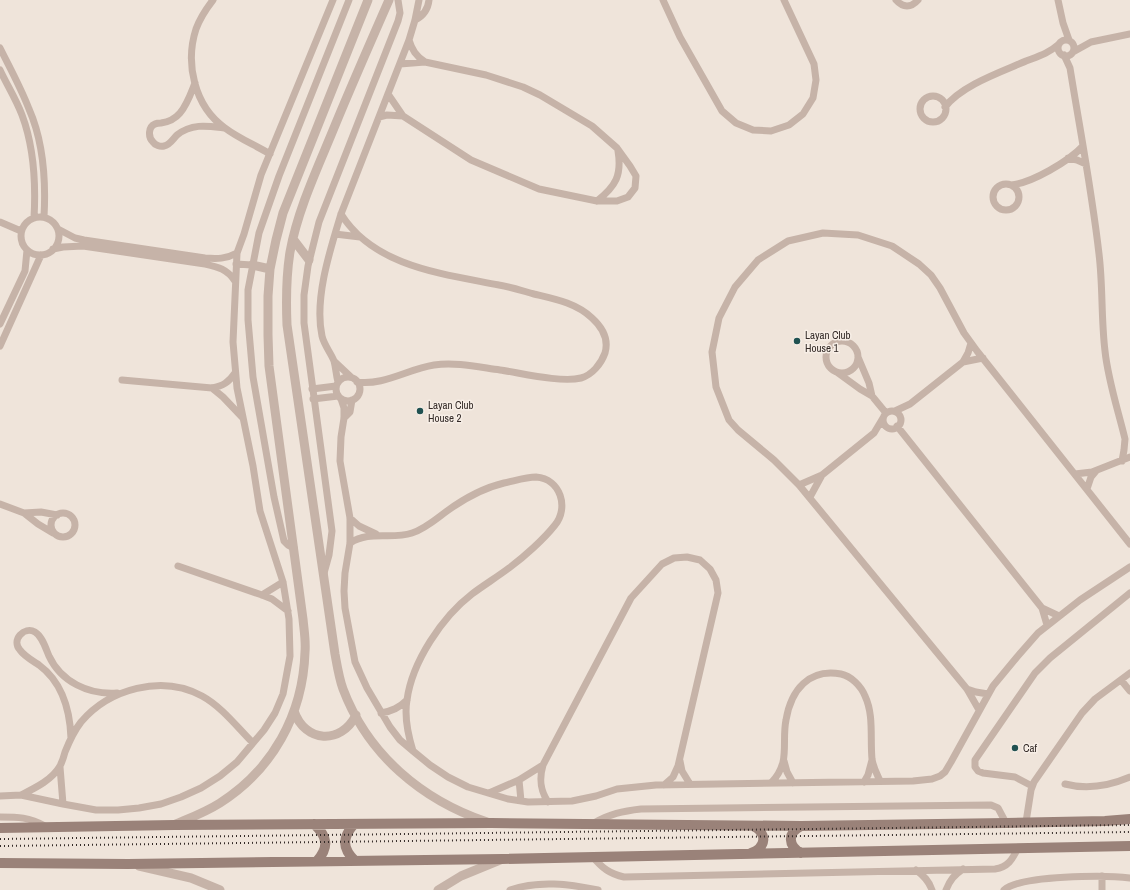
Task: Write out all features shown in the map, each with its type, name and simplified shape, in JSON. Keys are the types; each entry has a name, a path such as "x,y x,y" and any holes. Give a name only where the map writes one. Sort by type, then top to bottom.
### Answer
{"main road":[{"path":"0,828 174,825 491,823 801,826 1105,821 1130,819"},
{"path":"314,824 322,832 325,844 323,855 317,861"},
{"path":"354,824 347,834 345,844 348,854 355,861"},
{"path":"751,853 756,852 763,843 762,833 758,828 753,826"},
{"path":"801,826 795,828 791,839 792,845 801,853"},
{"path":"0,862 128,864 502,859 1130,846"}],"street":[{"path":"213,0 204,13 192,43 191,59 195,83 204,104 213,117 225,128 270,154"},
{"path":"0,796 21,795 96,810 118,810 161,804 201,788 220,776 237,762 264,730 275,712 283,694 290,656 288,611 283,582 265,530 260,510 235,373 233,342 236,264 237,253 261,175 333,0"},
{"path":"294,548 288,545 283,538 274,497 253,376 248,320 250,276 259,233 279,176 349,0"},
{"path":"174,825 192,818 219,804 244,786 265,764 283,738 294,711 302,682 306,652 303,619 269,366 267,315 270,269 283,214 368,0"},
{"path":"389,0 347,95 304,205 294,239 287,275 287,325 323,576 335,654 343,689 359,723 381,754 408,780 440,802 470,816 491,823"},
{"path":"323,576 329,555 332,531 313,399 304,323 304,295 314,236 324,207 398,21 400,13 398,0"},
{"path":"419,0 409,40 335,234 321,293 319,316 323,338 334,361 337,384 336,393 344,408 344,418 340,437 340,461 350,518 350,543 345,573 344,591 345,608 355,662 367,688 390,727 398,737 430,765 448,777 468,787 508,799 548,802 572,801 624,788 643,785 864,782 924,780 940,776 951,762 988,694 1017,657 1047,625 1080,600 1130,567"},
{"path":"415,20 420,18 426,11 429,0"},
{"path":"663,0 680,37 722,111 736,123 747,128 753,130 771,131 789,125 803,114 812,98 816,80 814,64 784,0"},
{"path":"896,0 900,4 908,6 918,0"},
{"path":"1058,0 1063,23 1074,46 1070,68"},
{"path":"1063,23 1059,50 1064,55 1070,68 1086,164 1100,261 1105,352 1125,439 1122,461"},
{"path":"945,107 957,95 992,76 1047,54 1064,40 1091,42 1130,34"},
{"path":"409,40 412,49 425,62"},
{"path":"1047,54 1068,55 1091,42"},
{"path":"0,48 30,110 38,135 44,176 44,217"},
{"path":"388,94 403,116 471,160 539,189 597,201 617,201 628,197 635,188 636,176 617,148 592,126 523,87 486,75 425,62 400,64"},
{"path":"0,70 22,114 28,134 35,176 34,218"},
{"path":"195,83 180,114 172,119 155,124 149,133 150,139 154,144 165,146 176,136 194,126 204,125 225,128"},
{"path":"332,92 333,95 340,99 347,95"},
{"path":"938,98 945,107 944,115 935,122 927,121 921,116 920,108 923,100 930,97 938,98 957,95"},
{"path":"321,118 328,114 336,119 337,123"},
{"path":"379,117 387,115 403,116"},
{"path":"1011,185 1031,180 1068,158 1083,146"},
{"path":"597,201 609,192 617,178 620,163 617,148"},
{"path":"1068,158 1086,164"},
{"path":"1019,196 1016,189 1005,183 1001,184 995,189 992,197 995,205 1002,210 1010,210 1017,204 1019,196 1031,180"},
{"path":"313,399 340,398 346,401 352,400 374,382 434,365 454,364 555,378 580,378 589,375 596,368 603,359 607,346 602,329 593,319 580,309 563,301 501,285 439,274 417,268 396,259 360,237 352,229 342,214"},
{"path":"58,229 59,236 57,243 50,252 41,255 34,254 27,250 21,241 21,231 26,222 34,218 44,217 50,220 58,229 70,236 84,240 211,262 224,269 235,278 250,276"},
{"path":"0,222 21,231"},
{"path":"979,710 967,689 810,497 787,472 738,430 729,420 716,387 712,352 719,318 735,287 758,260 788,241 822,233 858,235 892,246 919,264 940,288 971,343 1130,544"},
{"path":"335,234 360,237"},
{"path":"294,239 309,260"},
{"path":"53,249 68,246 83,246 211,262 237,253"},
{"path":"0,324 25,271 27,250"},
{"path":"0,346 41,255"},
{"path":"236,264 252,265 270,269"},
{"path":"872,396 830,367 826,360 827,352 831,346 842,341 850,344 856,349 869,383 872,396 885,415 884,424 886,426 896,425"},
{"path":"874,433 885,415 910,404 963,362 971,343"},
{"path":"836,372 844,373 851,370 856,364 858,357"},
{"path":"963,362 983,358"},
{"path":"334,361 354,380 360,389 359,393"},
{"path":"122,380 212,388 226,384 235,373"},
{"path":"312,389 337,384 344,378 374,382"},
{"path":"212,388 243,417"},
{"path":"344,418 351,408 352,400"},
{"path":"799,485 822,475 874,433 896,425 910,404"},
{"path":"895,411 900,415 896,425"},
{"path":"896,425 1042,608 1047,625"},
{"path":"1125,439 1130,446"},
{"path":"1076,474 1096,471 1130,457"},
{"path":"1087,489 1091,477 1096,471"},
{"path":"810,497 822,475"},
{"path":"350,543 362,537 396,537 413,533 466,498 481,490 524,479 537,477 549,481 558,490 562,501 562,514 551,530 526,555 471,595 453,612 437,632 424,653 413,676 407,700 408,732 413,751"},
{"path":"0,504 24,513 38,524 58,536 66,537 71,534 74,527 74,522 69,515 57,515 41,512 24,513"},
{"path":"54,533 51,523 57,515"},
{"path":"350,518 364,529 380,536"},
{"path":"548,802 544,795 540,780 543,765 631,598 662,564 674,558 687,557 700,560 710,569 716,580 718,593 680,760 676,772 664,784"},
{"path":"178,566 262,595 276,602 288,611"},
{"path":"262,595 283,582"},
{"path":"1032,786 1015,776 980,772 975,767 975,760 1028,681 1038,669 1130,593"},
{"path":"1042,608 1059,616"},
{"path":"71,738 69,715 61,692 53,679 42,667 20,650 17,645 17,640 24,632 29,630 34,631 39,635 51,660 59,671 69,680 81,687 94,692 108,694 121,693 146,687 165,686 184,689 202,696 217,707 253,743"},
{"path":"792,783 784,761 786,720 794,696 802,684 808,679 815,675 830,672 844,675 851,679 857,683 865,695 871,721 872,760 868,775 864,782"},
{"path":"1026,822 1032,786 1082,713 1095,699 1130,673"},
{"path":"1120,680 1130,691"},
{"path":"967,689 988,694"},
{"path":"21,795 36,788 49,778 60,766 71,738 80,724 92,711 106,700 121,693"},
{"path":"381,713 391,712 400,707 407,700"},
{"path":"294,711 297,718 306,730 320,736 327,736 341,732 347,728 356,716"},
{"path":"398,737 408,732"},
{"path":"680,760 682,771 690,784"},
{"path":"872,760 880,781"},
{"path":"771,783 779,773 784,761"},
{"path":"489,793 519,780 543,765"},
{"path":"60,766 63,804"},
{"path":"527,775 540,780"},
{"path":"1065,784 1083,787 1096,787 1113,784 1130,777"},
{"path":"519,780 521,801"},
{"path":"594,823 604,817 622,811 641,809 994,805 998,808 1006,823"},
{"path":"0,817 35,820 47,828"},
{"path":"593,857 599,865 606,870 615,875 624,877 1001,868 1010,862 1018,848"},
{"path":"438,890 461,876 502,859"},
{"path":"128,864 191,878 220,890"},
{"path":"946,890 949,882 955,874 963,869"},
{"path":"916,870 924,876 932,890"},
{"path":"1102,876 1102,890"},
{"path":"1004,890 1012,885 1057,878 1102,876 1130,878"},
{"path":"510,890 519,887 544,884 574,885 598,890"}],"railway":[{"path":"0,839 1130,825"},
{"path":"0,846 1130,832"}],"place":[{"name":"Layan Club House 1","path":"797,341"},
{"name":"Layan Club House 2","path":"420,411"},
{"name":"Caf","path":"1015,748"}]}
